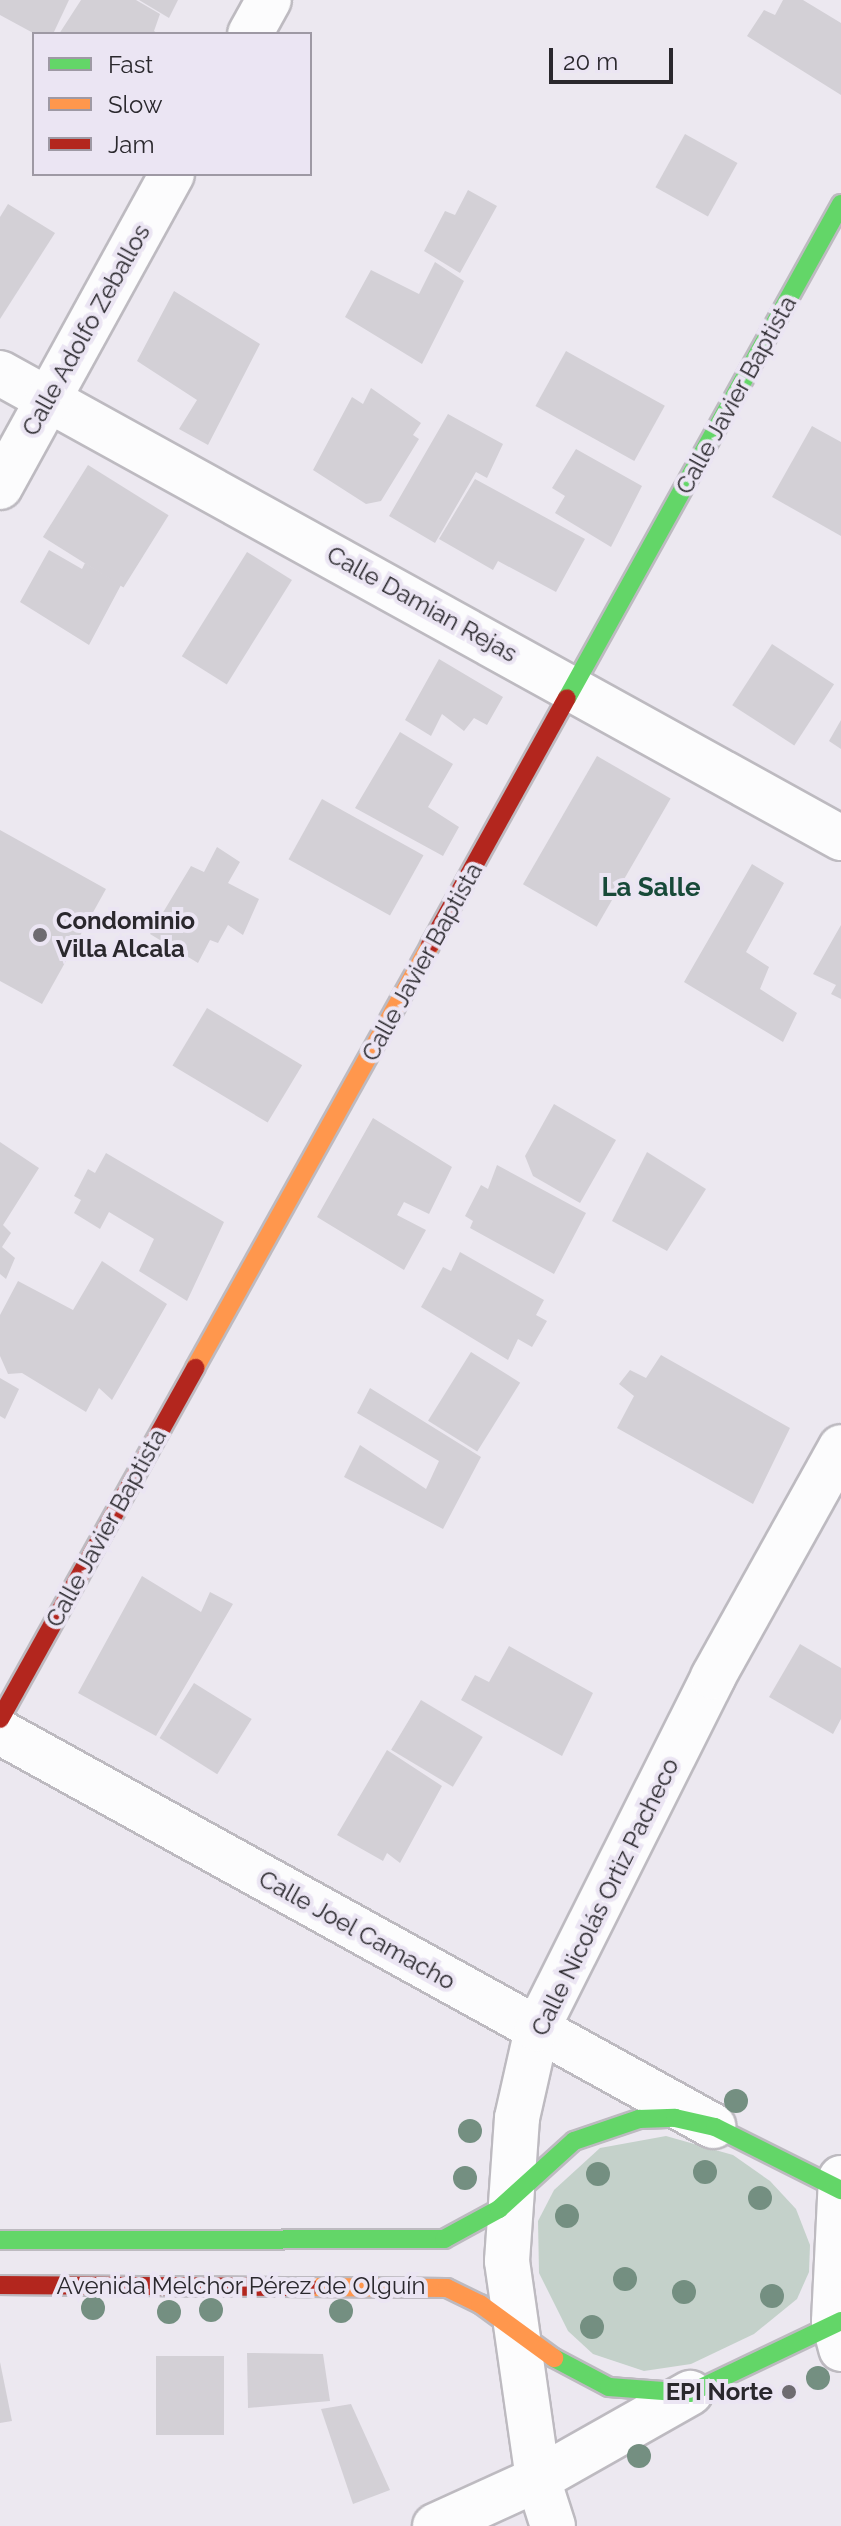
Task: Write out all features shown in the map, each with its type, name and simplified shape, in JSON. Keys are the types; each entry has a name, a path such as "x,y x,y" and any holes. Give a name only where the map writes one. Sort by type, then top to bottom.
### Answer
{"main road":[{"name":"Calle Javier Baptista","path":"0,1719 841,204"},
{"name":"Avenida Melchor Pérez de Olguín","path":"0,2240 444,2239 508,2199 574,2141 609,2125 675,2118 715,2127 840,2186"},
{"name":"Avenida Melchor Pérez de Olguín","path":"0,2285 447,2288 517,2331 569,2369 609,2387 690,2393"},
{"path":"690,2393 839,2331"}],"street":[{"path":"251,32 269,0"},
{"name":"Calle Adolfo Zeballos","path":"0,487 171,176"},
{"name":"Calle Damian Rejas","path":"0,373 575,687 841,838"},
{"name":"Calle Nicolás Ortiz Pacheco","path":"553,2526 538,2479 507,2261 508,2199 517,2118 537,2029 713,1677 841,1447"},
{"name":"Calle Joel Camacho","path":"0,1732 715,2127"},
{"path":"839,2331 840,2186"},
{"path":"435,2526 538,2479 690,2393"}],"shaded area":[{"path":"666,2136 733,2155 770,2181 796,2209 810,2245 809,2272 797,2299 754,2334 691,2364 644,2371 593,2354 568,2331 539,2273 538,2221 554,2190 600,2148"}],"building":[{"path":"0,0 69,0 54,32 32,32 0,15"},
{"path":"81,0 136,0 160,14 155,32 60,32"},
{"path":"139,0 178,0 169,18"},
{"path":"783,0 803,0 841,23 841,95 747,36 764,10 775,15"},
{"path":"685,134 737,163 708,216 655,187"},
{"path":"468,190 497,206 460,273 424,251 445,211 455,215"},
{"path":"8,204 55,233 0,319 0,217"},
{"path":"435,262 464,281 422,364 345,317 371,270 419,294"},
{"path":"174,291 260,344 208,445 179,429 197,400 137,361"},
{"path":"566,351 665,406 634,461 535,406"},
{"path":"371,388 421,423 413,435 419,439 381,501 366,504 313,470 352,397 363,404"},
{"path":"448,414 503,444 487,478 476,472 435,543 389,516"},
{"path":"812,426 841,442 841,536 772,497"},
{"path":"576,449 642,486 611,547 555,513 565,496 552,488"},
{"path":"88,465 169,515 124,587 43,537"},
{"path":"475,479 585,539 556,592 498,561 493,570 439,539"},
{"path":"49,550 82,569 85,563 121,585 89,645 20,602"},
{"path":"247,552 292,580 227,684 182,656"},
{"path":"772,644 834,684 794,746 732,705"},
{"path":"439,659 503,697 487,725 474,718 464,731 442,714 431,736 405,720"},
{"path":"841,720 841,749 829,741"},
{"path":"400,732 453,764 428,807 459,827 443,856 355,808"},
{"path":"597,756 671,798 597,927 523,884"},
{"path":"322,799 423,855 390,916 289,859"},
{"name":"Condominio Villa Alcala","path":"0,830 106,889 42,1004 0,981"},
{"path":"217,847 240,862 228,883 259,899 243,935 228,925 218,943 210,940 198,963 150,934 191,866 204,872"},
{"path":"752,864 784,883 746,952 769,967 760,989 797,1013 783,1042 684,982"},
{"path":"841,925 841,999 831,994 836,985 813,974"},
{"path":"207,1008 302,1065 268,1123 172,1065"},
{"path":"554,1104 616,1140 580,1203 533,1176 525,1156"},
{"path":"373,1118 452,1167 429,1214 404,1202 397,1215 426,1230 404,1270 317,1217"},
{"path":"0,1142 39,1168 3,1225 11,1233 2,1247 15,1258 6,1279 0,1274"},
{"path":"647,1152 706,1189 667,1251 612,1221"},
{"path":"106,1153 224,1222 187,1301 139,1271 154,1239 109,1212 100,1229 74,1213 81,1200 74,1196 88,1169 95,1173"},
{"path":"497,1165 586,1213 554,1274 470,1228 473,1221 465,1216 481,1185 488,1189"},
{"path":"460,1252 544,1300 536,1315 547,1321 532,1347 518,1339 508,1360 421,1307 443,1267 451,1271"},
{"path":"102,1261 167,1304 112,1400 99,1388 86,1412 22,1373 8,1374 0,1356 0,1315 18,1281 73,1310"},
{"path":"471,1352 520,1383 477,1451 428,1421"},
{"path":"661,1355 790,1428 753,1504 617,1428 634,1396 619,1384 630,1370 646,1378"},
{"path":"0,1378 19,1389 5,1419 0,1416"},
{"path":"370,1388 481,1457 443,1529 344,1477 360,1445 426,1489 439,1461 357,1413"},
{"path":"142,1576 201,1612 210,1592 233,1604 156,1736 78,1693"},
{"path":"800,1644 841,1668 841,1719 833,1734 769,1697"},
{"path":"509,1646 593,1693 562,1756 461,1700 475,1675 489,1682"},
{"path":"194,1683 252,1719 217,1774 160,1738"},
{"path":"421,1700 483,1737 453,1787 391,1750"},
{"path":"387,1750 442,1786 400,1863 387,1853 383,1861 337,1835"},
{"path":"247,2353 323,2354 330,2401 248,2408"},
{"path":"156,2356 224,2356 224,2435 156,2435"},
{"path":"0,2362 12,2421 0,2423"},
{"path":"351,2404 390,2490 353,2504 321,2409"}],"traffic: fast":[{"path":"567,698 841,204"},
{"path":"0,2240 444,2239 499,2209 574,2141 639,2119 675,2118 715,2127 841,2190"},
{"path":"554,2358 609,2387 690,2393 841,2321"}],"traffic: slow":[{"path":"195,1368 430,945"},
{"path":"309,2287 447,2288 480,2304 554,2358"}],"traffic: jam":[{"path":"430,945 567,698"},
{"path":"0,1719 195,1368"},
{"path":"0,2285 309,2287"}],"place":[{"name":"Condominio Villa Alcala","path":"40,935"},
{"name":"EPI Norte","path":"789,2392"}],"district":[{"name":"La Salle","path":"651,888"}]}
